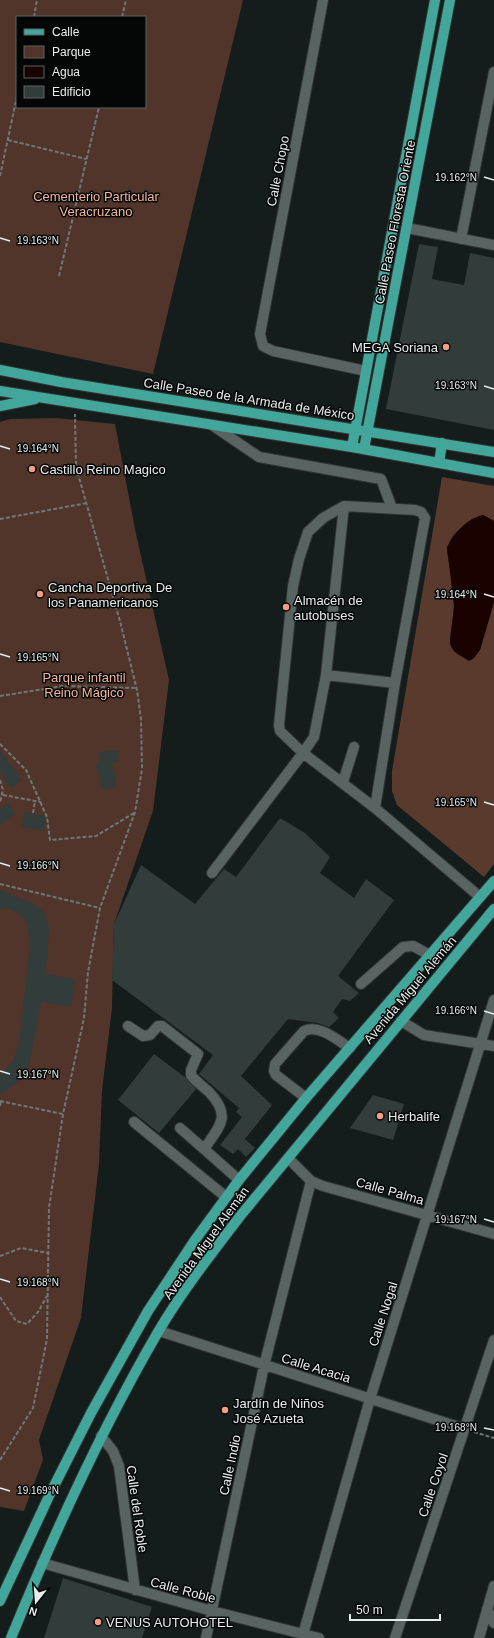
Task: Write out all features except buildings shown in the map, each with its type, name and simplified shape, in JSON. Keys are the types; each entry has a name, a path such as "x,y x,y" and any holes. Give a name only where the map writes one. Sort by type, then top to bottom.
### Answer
{"main road":[{"name":"Calle Paseo Floresta Oriente","path":"352,447 435,0"},
{"name":"Calle Paseo Floresta Oriente","path":"364,449 450,0"},
{"name":"Calle Paseo de la Armada de México","path":"0,370 61,382 494,452"},
{"path":"0,391 352,447 494,473"},
{"path":"0,406 40,398"},
{"path":"440,463 442,443"},
{"name":"Avenida Miguel Alemán","path":"0,1601 47,1500 88,1419 148,1311 226,1197 306,1098 494,881"},
{"name":"Avenida Miguel Alemán","path":"11,1638 42,1563 101,1436 159,1331 208,1258 288,1158 494,909"}],"street":[{"name":"Calle Chopo","path":"324,0 260,334 263,346 273,350 366,371"},
{"path":"461,239 494,72"},
{"path":"407,228 494,245"},
{"path":"212,425 259,457 381,479 392,508"},
{"path":"212,874 314,737 326,675 344,506"},
{"path":"375,808 395,683 425,518 422,512 415,510 344,506 323,518 308,532 299,559 293,586 279,725 280,731 303,753 343,782 375,808 480,897"},
{"path":"326,675 395,683"},
{"path":"343,782 354,747"},
{"path":"361,984 403,947 413,946 430,955"},
{"name":"Calle Nogal","path":"302,1636 370,1399 494,1000"},
{"path":"401,1021 424,1035 494,1046"},
{"path":"128,1026 143,1036 150,1035 158,1026 162,1026 198,1054 191,1070 191,1075 210,1093 220,1107 223,1116 221,1125 204,1148"},
{"path":"306,1098 276,1075 274,1071 275,1064 304,1031 309,1029 321,1030 350,1048"},
{"path":"134,1122 226,1197"},
{"path":"180,1128 239,1180"},
{"name":"Calle Palma","path":"288,1158 311,1181 494,1234"},
{"name":"Calle Indio","path":"206,1638 264,1366 311,1181"},
{"name":"Calle Acacia","path":"159,1331 264,1366 465,1429"},
{"name":"Calle Coyol","path":"395,1638 494,1340"},
{"name":"Calle del Roble","path":"101,1436 113,1451 119,1466 135,1590"},
{"name":"Calle Roble","path":"42,1563 302,1636 319,1638"},
{"path":"479,1638 494,1586"},
{"path":"487,1609 494,1622"}],"path":[{"path":"34,16 37,0"},
{"path":"122,16 126,0"},
{"path":"0,176 16,101"},
{"path":"59,276 99,108"},
{"path":"8,140 87,159"},
{"path":"0,1460 33,1408 47,1339 49,1208 63,1114 84,1018 88,972 100,908 135,812 142,768 141,719 137,690 105,565 76,467 75,403"},
{"path":"0,519 87,502"},
{"path":"0,696 64,686 137,690"},
{"path":"0,744 26,770 47,817 50,840 96,836 135,812"},
{"path":"0,780 3,786 3,795 0,802"},
{"path":"3,795 41,802"},
{"path":"33,813 35,801"},
{"path":"0,884 100,908"},
{"path":"0,1106 0,1101 63,1114"},
{"path":"0,1256 21,1248 48,1253"},
{"path":"0,1298 16,1321 27,1324 38,1312 48,1295"},
{"path":"465,1429 494,1438"}],"green space":[{"name":"Cementerio Particular Veracruzano","path":"0,0 243,0 153,374 0,342"},
{"name":"Parque infantil Reino Mágico","path":"56,418 115,424 136,534 169,680 153,811 114,924 112,1008 102,1091 99,1164 81,1318 39,1440 43,1460 24,1511 0,1507 0,422 10,419"}],"shaded area":[{"path":"442,477 494,486 494,521 483,515 471,521 460,529 451,539 447,552 454,593 454,611 450,644 458,655 471,660 480,650 494,602 494,864 484,877 397,805 392,791 392,771"}],"water":[{"path":"483,515 494,521 494,602 480,650 474,658 469,661 454,651 450,643 454,606 447,547 458,531 466,523"}],"place":[{"name":"MEGA Soriana","path":"446,347"},
{"name":"Castillo Reino Magico","path":"32,469"},
{"name":"Cancha Deportiva De los Panamericanos","path":"40,594"},
{"name":"Almacén de autobuses","path":"286,607"},
{"name":"Herbalife","path":"380,1116"},
{"name":"Jardín de Niños José Azueta","path":"225,1410"},
{"name":"VENUS AUTOHOTEL","path":"98,1622"}]}
